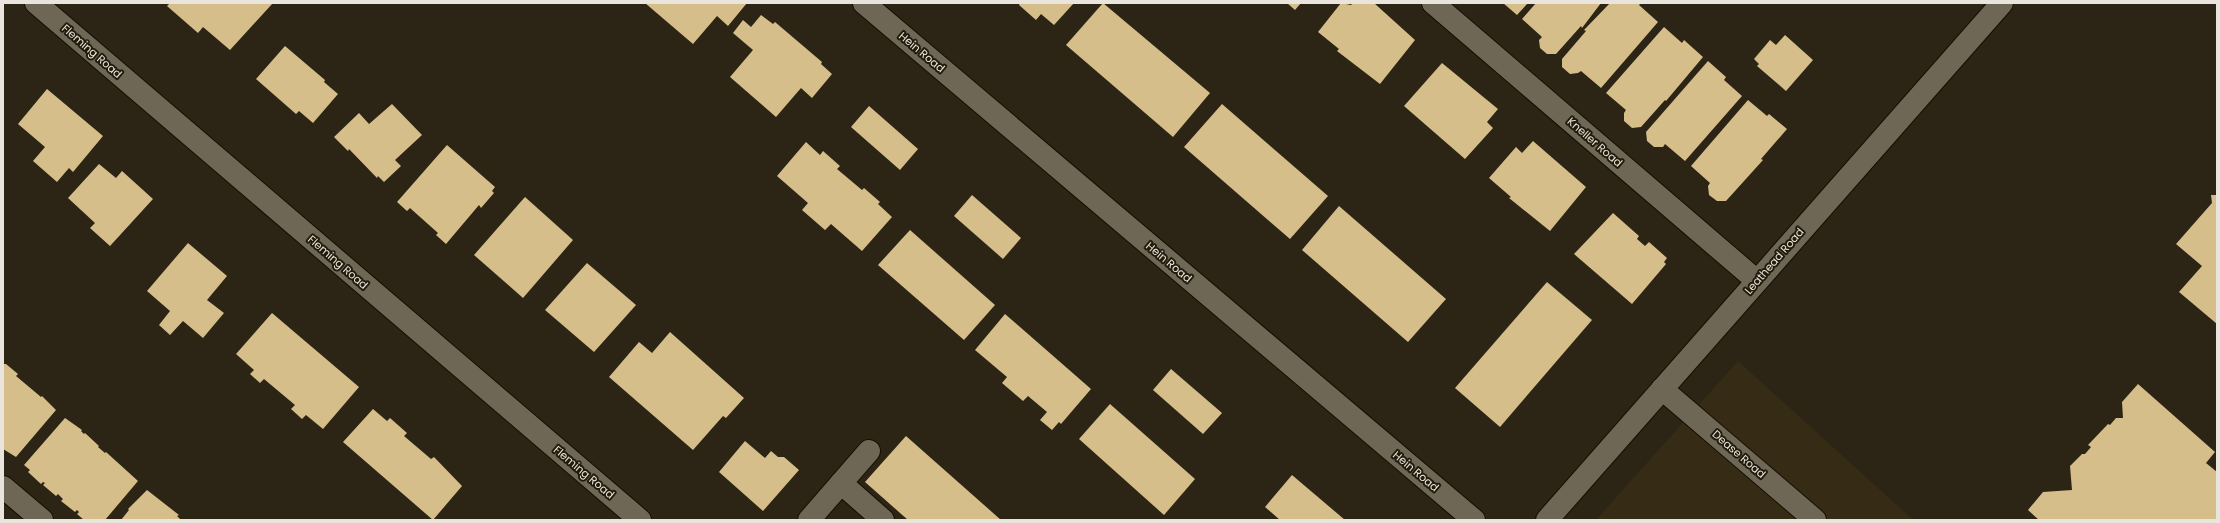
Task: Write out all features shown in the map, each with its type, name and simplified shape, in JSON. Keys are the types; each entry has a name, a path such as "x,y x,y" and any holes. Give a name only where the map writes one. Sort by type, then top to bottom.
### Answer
{"street":[{"name":"Fleming Road","path":"36,3 640,520"},
{"name":"Hein Road","path":"864,3 1474,520"},
{"name":"Kneller Road","path":"1433,3 1757,281"},
{"name":"Leathead Road","path":"1547,520 2002,3"},
{"name":"Dease Road","path":"1662,389 1815,520"},
{"path":"809,520 869,451"},
{"path":"841,483 883,520"},
{"path":"3,487 42,520"}],"shaded area":[{"path":"1738,361 1913,520 1596,520"}],"building":[{"path":"170,3 273,3 230,50 203,27 198,33 167,6"},
{"path":"645,3 747,3 728,26 717,16 693,44"},
{"path":"1020,3 1074,3 1054,25 1041,14 1036,20 1019,5"},
{"path":"1103,3 1210,93 1173,137 1066,45"},
{"path":"1287,3 1301,3 1295,10"},
{"path":"1341,3 1351,5 1353,3 1374,3 1415,40 1380,84 1337,51 1339,49 1318,32"},
{"path":"1503,3 1528,3 1517,15"},
{"path":"1536,3 1601,3 1582,28 1581,26 1556,54 1547,54 1540,48 1539,40 1542,37 1522,19"},
{"path":"1610,3 1641,3 1639,5 1658,22 1601,88 1581,71 1570,74 1562,67 1562,59 1586,31 1584,30"},
{"path":"761,15 773,24 775,22 822,62 821,64 832,74 812,98 801,88 776,117 730,77 753,50 733,33 743,20 751,27"},
{"path":"1664,27 1682,43 1684,40 1703,57 1666,101 1665,100 1641,127 1632,128 1624,121 1624,113 1626,110 1606,93"},
{"path":"1785,35 1813,60 1786,91 1757,66 1759,64 1754,59 1770,40 1776,45"},
{"path":"285,46 325,80 324,82 338,94 313,123 299,111 296,114 256,79"},
{"path":"1708,61 1726,77 1724,80 1742,96 1685,161 1665,144 1663,147 1654,147 1647,141 1646,132"},
{"path":"1442,63 1498,109 1487,122 1493,128 1465,159 1404,106"},
{"path":"47,89 103,136 73,172 69,168 57,182 33,161 45,147 18,124"},
{"path":"1748,100 1767,116 1769,114 1787,129 1761,159 1763,160 1726,201 1717,201 1709,195 1708,186 1710,183 1691,166"},
{"path":"392,104 422,135 395,160 401,166 384,182 378,176 377,178 349,149 348,151 334,137 359,113 369,124"},
{"path":"1222,104 1328,196 1290,239 1184,147"},
{"path":"869,106 918,149 900,170 851,127"},
{"path":"1533,141 1586,187 1550,231 1509,198 1511,197 1489,178 1516,147 1522,153"},
{"path":"806,142 820,155 823,151 840,166 837,169 862,190 864,188 880,202 878,204 892,217 862,251 831,224 825,230 802,210 808,203 777,176"},
{"path":"447,145 495,187 492,191 494,193 481,208 479,205 446,244 436,235 438,233 410,208 407,211 397,202"},
{"path":"99,164 116,178 122,171 153,199 110,246 90,228 95,223 68,198"},
{"path":"972,195 1021,238 1003,259 954,216"},
{"path":"2211,195 2217,195 2217,324 2179,292 2202,266 2176,244 2212,203"},
{"path":"525,197 573,240 523,298 474,255"},
{"path":"1339,206 1446,299 1408,342 1302,250"},
{"path":"1613,213 1639,236 1637,239 1645,246 1649,242 1667,258 1664,262 1666,264 1632,304 1574,254"},
{"path":"910,230 995,305 964,340 878,265"},
{"path":"188,243 227,276 207,300 224,313 203,338 183,321 170,335 159,325 170,311 147,291"},
{"path":"587,263 636,305 594,352 545,310"},
{"path":"1547,282 1592,320 1500,427 1455,388"},
{"path":"272,313 359,387 323,429 306,415 302,419 291,409 295,405 264,379 260,383 250,374 254,370 236,354"},
{"path":"1005,314 1091,389 1061,424 1059,422 1052,430 1040,420 1047,412 1028,396 1023,401 1002,383 1007,377 975,350"},
{"path":"670,332 744,398 726,418 723,416 693,450 609,377 639,342 652,353"},
{"path":"3,364 6,364 18,374 16,376 41,397 42,396 56,410 16,457 3,449"},
{"path":"1171,369 1222,413 1203,434 1153,390"},
{"path":"2138,384 2215,452 2206,463 2217,472 2217,520 2039,520 2028,510 2043,492 2072,490 2070,466 2082,454 2085,454 2091,447 2088,445 2108,424 2110,425 2116,418 2123,418 2122,402"},
{"path":"1110,404 1195,479 1164,515 1079,439"},
{"path":"373,409 387,421 390,418 407,433 404,436 431,459 434,457 462,486 433,520 343,442"},
{"path":"65,418 82,430 81,431 84,434 85,433 99,446 98,447 105,453 106,452 138,481 105,520 84,520 77,514 79,512 77,510 75,512 61,501 63,499 58,494 56,496 43,485 45,483 43,482 41,484 28,472 30,470 24,465"},
{"path":"906,436 1001,520 908,520 865,482"},
{"path":"745,441 765,458 771,451 778,457 784,457 799,470 763,511 719,472"},
{"path":"1292,475 1345,520 1280,520 1265,507"},
{"path":"147,490 179,515 177,516 181,520 121,520 129,510 128,509"}]}
